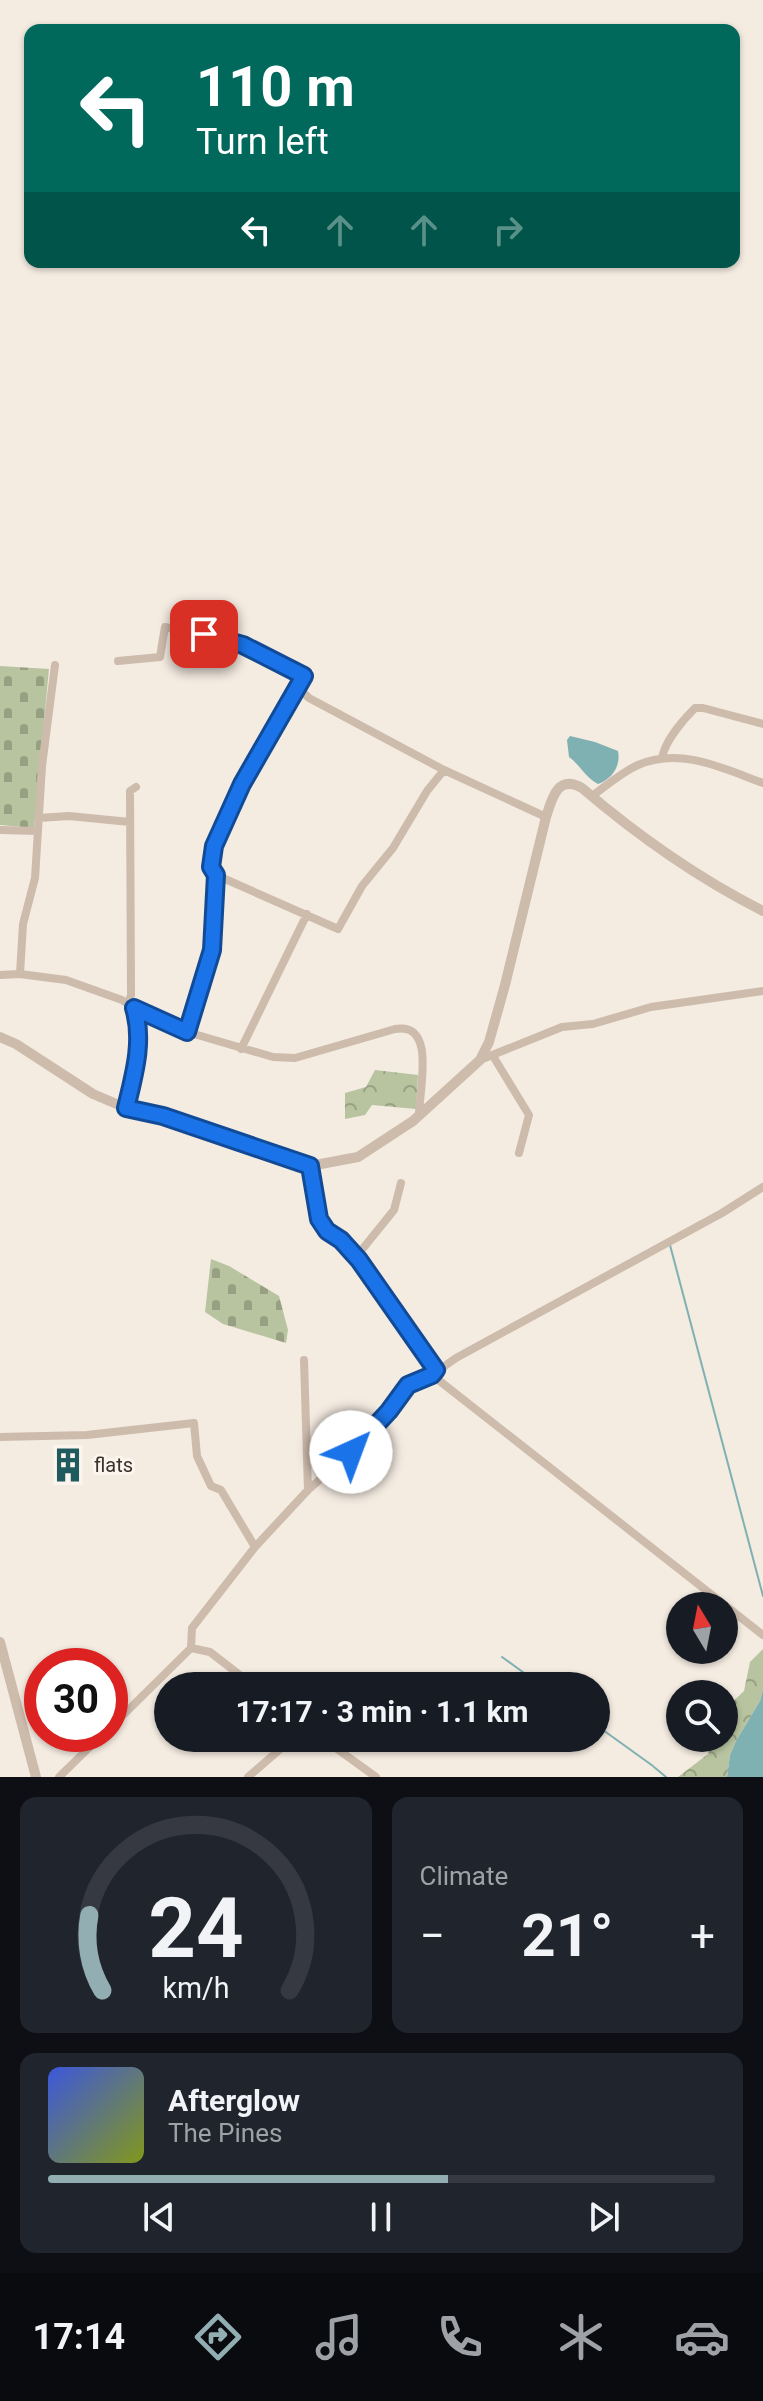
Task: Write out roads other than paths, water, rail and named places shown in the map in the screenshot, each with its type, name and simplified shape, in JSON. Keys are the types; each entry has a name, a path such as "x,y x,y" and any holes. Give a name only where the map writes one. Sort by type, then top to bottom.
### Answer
{"street":[{"path":"118,661 160,657 165,627 243,645 304,676 242,784 214,846 211,867 216,875 338,929 362,886 393,848 427,791 444,770"},
{"path":"20,974 23,924 35,878 42,766 55,665"},
{"path":"296,686 309,698 444,770 546,817"},
{"path":"662,758 662,752 679,726 695,708 763,724"},
{"path":"592,796 635,766 681,756 763,783"},
{"path":"0,1037 93,1094 126,1108 163,1116 310,1166 358,1157 419,1115 480,1060 489,1042 505,985 553,793 566,783 573,783 592,796 671,858 723,891 763,911"},
{"path":"126,1108 136,1064 139,1025 131,1006 130,791 136,787"},
{"path":"39,818 69,816 130,822"},
{"path":"0,830 38,831"},
{"path":"187,1032 212,950 216,875"},
{"path":"241,1049 307,914"},
{"path":"0,975 20,974 66,980 187,1032 273,1057 295,1058 395,1029 408,1029 418,1036 422,1047 419,1115"},
{"path":"480,1060 562,1027 593,1024 651,1007 763,991"},
{"path":"493,1056 529,1115 519,1153"},
{"path":"310,1166 319,1219 327,1231 341,1240 356,1257 434,1372 763,1635"},
{"path":"356,1257 394,1210 401,1183"},
{"path":"128,1710 191,1648 192,1628 255,1547 308,1490 351,1452 408,1385 722,1213 763,1187"},
{"path":"304,1360 308,1490"},
{"path":"0,1437 87,1435 194,1423 197,1456 211,1486 221,1490 255,1547"},
{"path":"0,1642 4,1670 36,1777"},
{"path":"191,1648 210,1652 236,1672"},
{"path":"59,1777 85,1752"},
{"path":"248,1777 277,1752"},
{"path":"341,1752 376,1777"}],"water":[{"path":"570,736 618,751 617,767 603,782 598,784 569,757 567,740"},
{"path":"763,1690 763,1777 727,1777 731,1752 738,1752 738,1738 760,1701"}],"waterway":[{"path":"670,1245 763,1596"},
{"path":"502,1657 523,1672"},
{"path":"610,1735 653,1766"},
{"path":"654,1767 666,1777"}],"place":[{"name":"flats","path":"68,1465"}]}
